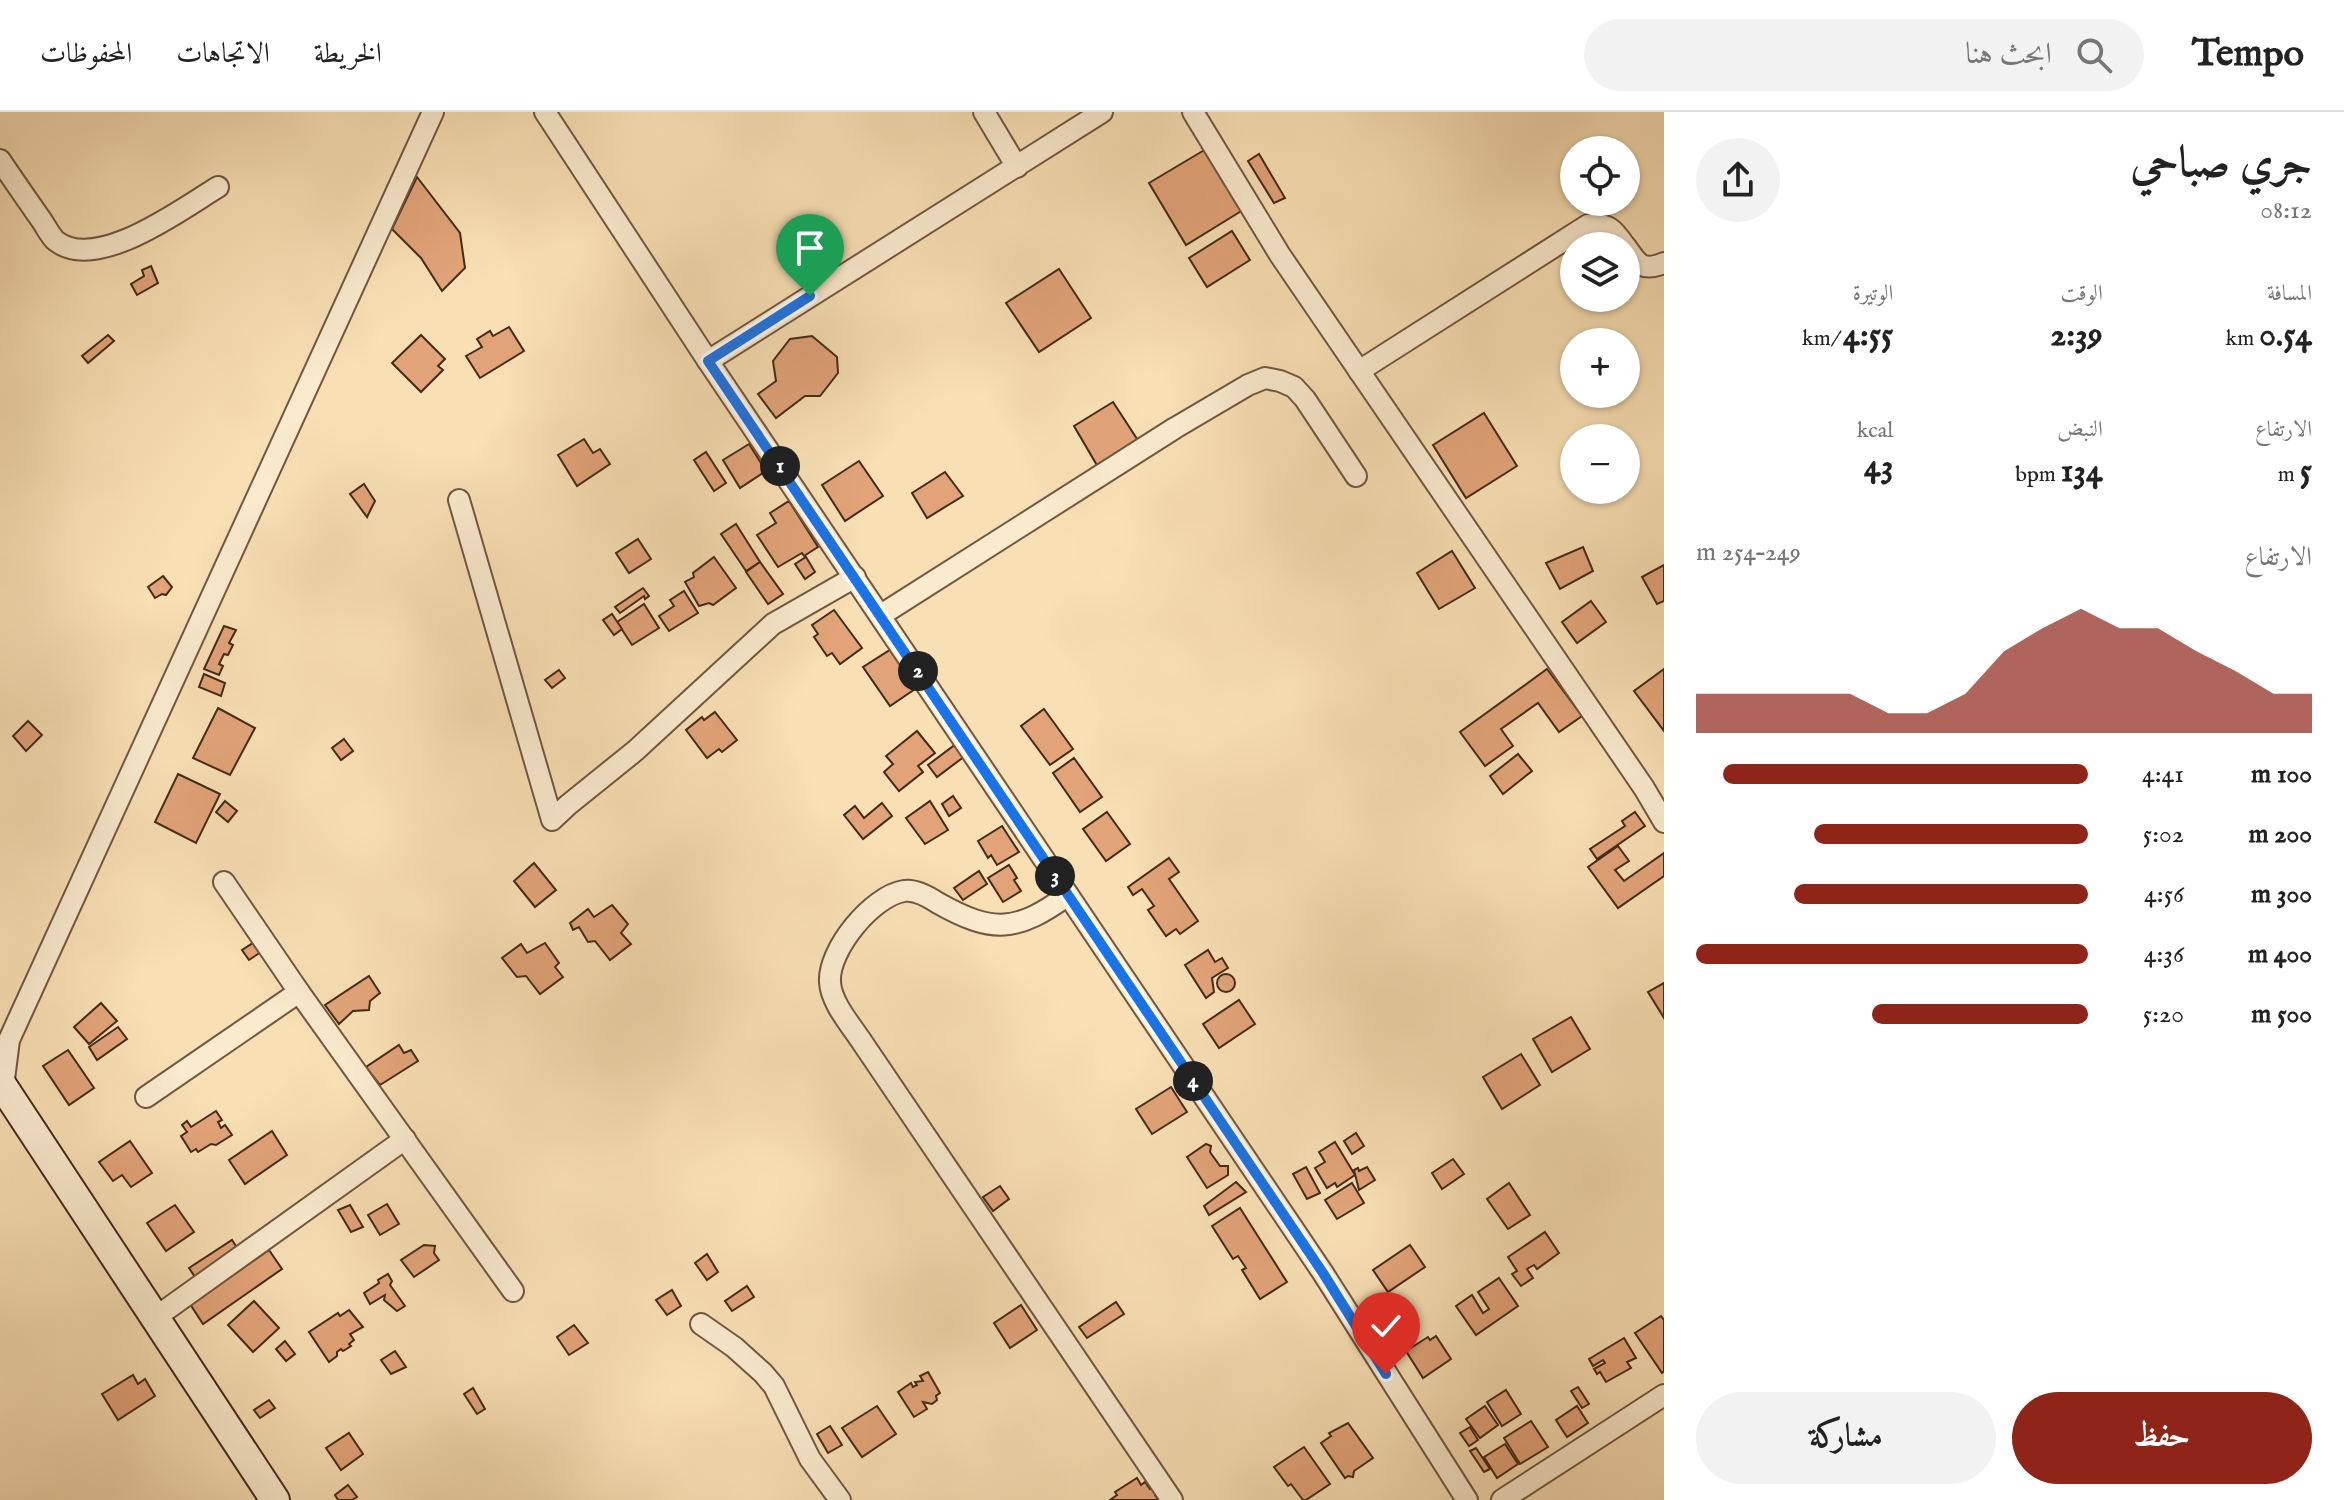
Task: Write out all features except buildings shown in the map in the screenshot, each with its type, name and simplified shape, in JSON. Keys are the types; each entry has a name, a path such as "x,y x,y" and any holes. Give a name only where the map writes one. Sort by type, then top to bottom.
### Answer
{"street":[{"path":"275,1500 1,1087 9,1040 433,112"},
{"path":"545,112 708,361 1323,1273 1467,1500"},
{"path":"984,112 1017,167"},
{"path":"708,361 1102,112"},
{"path":"1193,112 1280,255 1644,788 1664,822"},
{"path":"0,160 56,241 77,248 97,248 146,232 218,187"},
{"path":"1577,232 1588,225 1600,223 1615,232"},
{"path":"1359,371 1560,243"},
{"path":"1640,264 1650,268 1664,263"},
{"path":"881,615 1163,435 1265,378 1280,381 1300,393 1356,476"},
{"path":"459,500 552,820 635,751 773,624 855,577"},
{"path":"224,882 513,1291"},
{"path":"1068,895 1038,915 1017,924 988,925 970,920 918,893 904,891 882,900 858,921 835,961 830,981 832,993 1172,1500"},
{"path":"146,1097 299,992"},
{"path":"156,1317 405,1139"},
{"path":"701,1324 734,1347 774,1386 810,1459 840,1500"},
{"path":"1502,1500 1664,1395"}],"route":[{"path":"810,296 708,361 1323,1273 1386,1374"}]}
